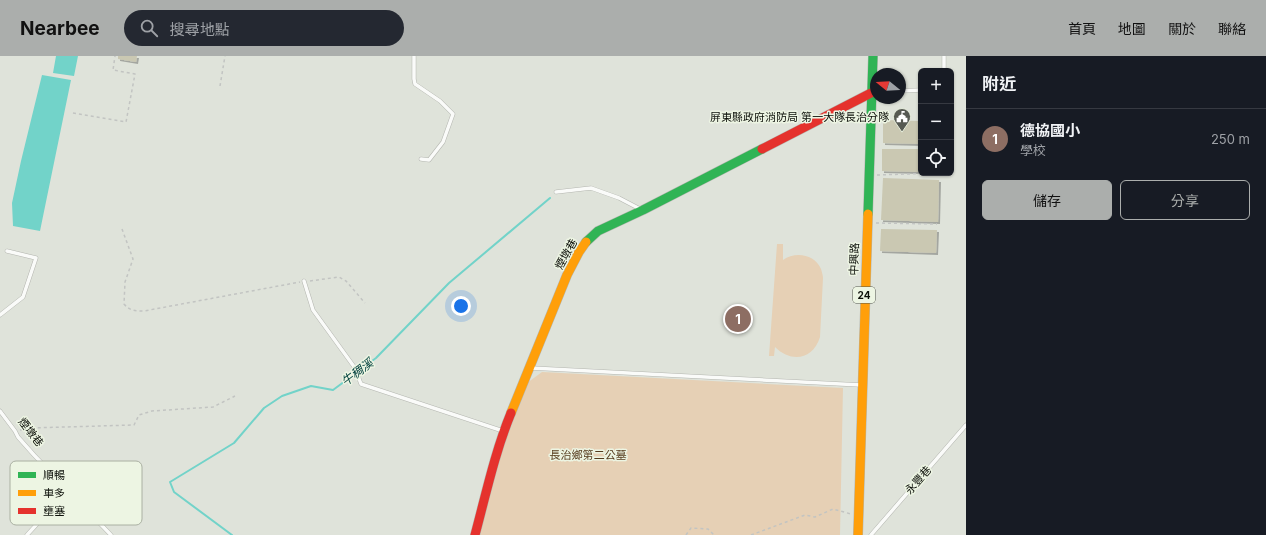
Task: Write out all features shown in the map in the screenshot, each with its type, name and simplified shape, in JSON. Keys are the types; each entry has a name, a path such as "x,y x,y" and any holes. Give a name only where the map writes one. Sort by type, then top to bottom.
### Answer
{"street":[{"name":"中興路","path":"873,56 873,68"},
{"name":"煙墩巷","path":"476,535 490,478 504,431 567,275 579,252 587,241 598,231 643,210 870,95"},
{"name":"中興路","path":"858,535 868,175 873,104"}],"lane":[{"path":"414,56 414,79 416,84 440,101 453,114 443,142 429,160 421,159"},
{"path":"944,56 944,68"},
{"path":"906,91 918,90"},
{"path":"556,192 591,188 619,198 643,210"},
{"path":"0,315 23,297 36,258 7,251"},
{"path":"304,282 313,310 355,368 360,384 504,431"},
{"path":"530,368 862,386"},
{"name":"煙墩巷","path":"0,411 15,431 18,438 40,461"},
{"name":"永豐巷","path":"871,535 966,425"},
{"path":"26,535 35,525"},
{"name":"煙墩巷","path":"101,525 111,535"}],"path":[{"path":"73,112 126,122 135,74 112,70 115,56"},
{"path":"220,86 226,56"},
{"path":"868,175 918,174"},
{"path":"867,223 937,224"},
{"path":"122,229 133,259 125,282 124,304 128,309 133,311 144,311 339,277 346,281 365,303"},
{"path":"15,431 30,428 134,425 139,415 152,411 213,407 235,396"},
{"path":"751,535 805,515 815,517 833,509 858,517"},
{"path":"686,535 691,528 708,529 714,535"}],"green space":[{"path":"777,244 783,244 783,260 788,257 799,255 810,257 818,264 823,275 820,337 817,345 812,351 801,357 788,355 775,347 774,356 769,356"},
{"name":"長治鄉第二公墓","path":"542,372 843,388 840,535 478,535 493,475 527,383"}],"water":[{"path":"56,56 78,56 74,76 53,73"},
{"path":"42,75 71,80 40,231 13,226 12,203"}],"building":[{"path":"118,56 137,56 136,62 118,59"},
{"name":"屏東縣政府消防局 第一大隊長治分隊","path":"883,120 918,121 918,144 883,143"},
{"path":"882,149 918,149 918,172 882,171"},
{"path":"883,178 939,180 938,222 881,220"},
{"path":"881,229 937,230 936,253 880,251"}],"waterway":[{"name":"牛稠溪","path":"232,535 174,492 170,482 234,443 264,408 282,396 311,386 333,390 376,358 449,283 550,198"}],"traffic: fast":[{"path":"868,214 873,56"},
{"path":"586,242 598,231 643,210 762,149"}],"traffic: slow":[{"path":"858,535 868,214"},
{"path":"511,413 567,275 586,242"}],"traffic: jam":[{"path":"762,149 870,94"},
{"path":"475,535 495,458 511,413"}],"place":[{"name":"屏東縣政府消防局 第一大隊長治分隊","path":"902,132"},
{"name":"德協國小","path":"738,319"}]}
